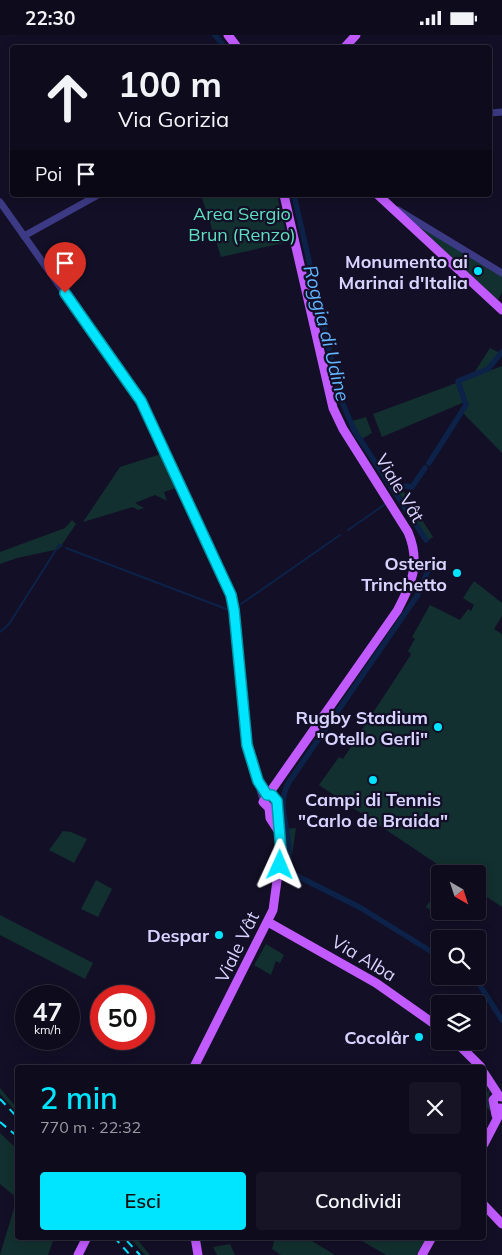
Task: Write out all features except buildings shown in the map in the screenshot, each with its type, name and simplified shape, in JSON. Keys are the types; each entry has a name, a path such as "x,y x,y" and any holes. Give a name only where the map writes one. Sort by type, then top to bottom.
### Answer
{"main road":[{"path":"228,35 236,45"},
{"path":"347,45 356,35"},
{"name":"Viale Vât","path":"195,1065 268,922 275,903 281,851 279,832 270,800 284,772 397,611 412,576 416,561 415,550 401,519 343,429 333,408 284,197"},
{"path":"380,197 502,310"},
{"name":"Via Alba","path":"268,922 376,983 431,1022"},
{"path":"465,1050 479,1065"},
{"path":"486,1076 499,1102 496,1120 486,1140"},
{"path":"486,1207 502,1224"},
{"path":"78,1255 86,1240"},
{"path":"196,1240 198,1255"},
{"path":"422,1255 430,1240"}],"street":[{"path":"24,236 94,197"},
{"path":"0,202 141,401 231,595 235,614 247,745 260,784 270,800"},
{"path":"387,203 502,273"}],"green space":[{"name":"Area Sergio Brun (Renzo)","path":"202,197 277,197 288,242 221,257"},
{"path":"411,221 502,276 502,292 498,300"},
{"path":"490,348 500,353 488,368 474,373"},
{"path":"502,366 502,453 463,413 468,405 467,401 382,437 373,414"},
{"path":"366,417 372,433 362,439 352,421"},
{"path":"161,454 176,488 164,492 167,501 155,495 135,503 144,508 138,510 133,507 83,522 120,467"},
{"path":"400,486 433,537 428,540 396,488"},
{"path":"72,520 76,524 59,549 17,558 0,564 0,552 65,528"},
{"path":"474,581 502,603 502,616 494,629 502,634 502,907 486,896 486,865 439,865 319,785 339,757 343,759 410,656 411,654 408,651 415,639 412,637 430,605 460,620 468,609 471,611 474,605 463,598"},
{"path":"296,828 290,870 292,852 287,829"},
{"path":"63,831 71,832 87,839 74,863 49,850"},
{"path":"96,880 112,889 98,917 81,909"},
{"path":"431,900 431,910 426,907"},
{"path":"0,915 93,963 85,979 0,935"},
{"path":"266,944 284,955 280,963 276,961 271,975 254,965"},
{"path":"0,1088 15,1106 15,1111 0,1094"},
{"path":"490,1089 488,1101 491,1111 486,1107 486,1093"},
{"path":"0,1133 15,1147 15,1196 0,1184"},
{"path":"15,1205 15,1240 53,1240 48,1255 0,1255"},
{"path":"132,1240 138,1240 150,1255 145,1255"},
{"path":"274,1240 310,1240 335,1255 281,1255 272,1249"},
{"path":"360,1240 426,1240 416,1255 386,1255"},
{"path":"230,1244 235,1255 217,1255 213,1247"}],"waterway":[{"name":"Roggia di Udine","path":"215,35 223,45"},
{"name":"Roggia di Udine","path":"294,197 340,397 354,430 426,540"},
{"path":"429,463 466,405 458,381 488,369 502,352"},
{"path":"406,486 412,487 425,468"},
{"path":"348,530 384,505"},
{"path":"241,604 340,535"},
{"path":"0,632 9,624 59,545 62,546"},
{"path":"66,548 229,610"},
{"name":"Roggia di Udine","path":"431,951 361,908 289,872 289,848 283,798 289,782 417,596 432,561"},
{"name":"Roggia di Udine","path":"480,985 502,1020"}],"railway":[{"path":"0,1099 15,1115"},
{"path":"0,1122 15,1134"},
{"path":"117,1240 130,1255"},
{"path":"127,1241 140,1255"}],"place":[{"name":"Monumento ai Marinai d'Italia","path":"478,271"},
{"name":"Osteria Trinchetto","path":"457,573"},
{"name":"Rugby Stadium \"Otello Gerli\"","path":"438,727"},
{"name":"Campi di Tennis \"Carlo de Braida\"","path":"373,780"},
{"name":"Despar","path":"219,935"},
{"name":"Cocolâr","path":"419,1037"}],"route":[{"path":"65,293 141,401 231,595 247,745 253,768 260,784 267,795 272,795 277,801 281,843 280,865"}]}
